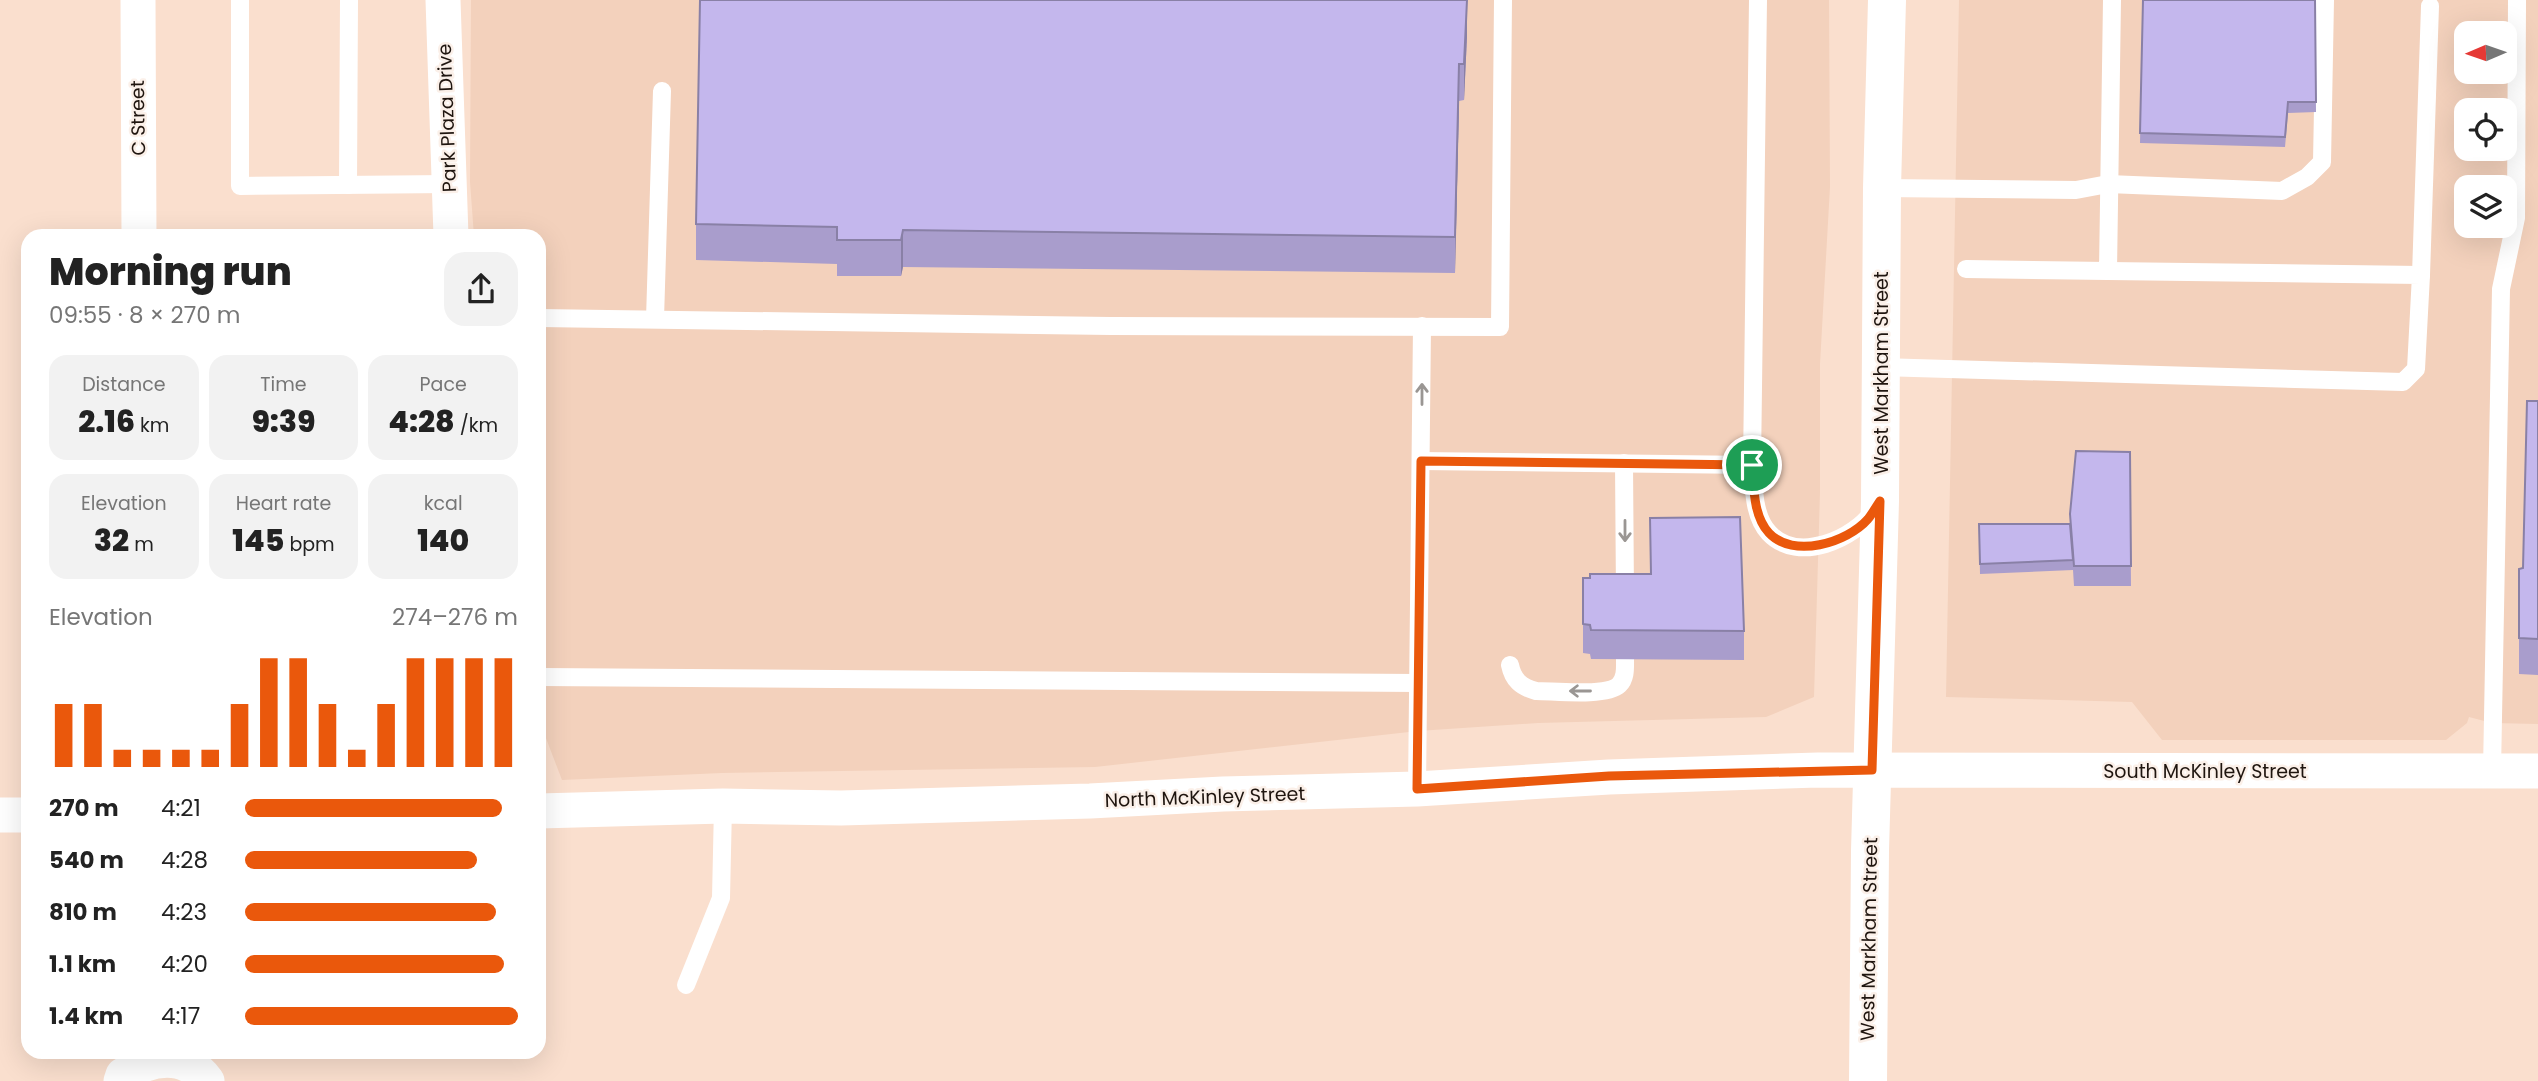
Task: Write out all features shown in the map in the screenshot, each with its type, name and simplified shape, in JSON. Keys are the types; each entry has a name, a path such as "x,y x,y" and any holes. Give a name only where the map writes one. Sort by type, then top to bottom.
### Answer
{"main road":[{"name":"West Markham Street","path":"1868,1081 1887,0"}],"street":[{"name":"C Street","path":"138,0 139,229"},
{"name":"Park Plaza Drive","path":"443,0 451,229"},
{"name":"South McKinley Street","path":"1872,770 2538,771"},
{"name":"North McKinley Street","path":"546,811 723,806 841,808 1417,789 1609,776 1872,770"},
{"path":"0,815 21,815"},
{"path":"121,1081 123,1075 141,1063 162,1059 183,1063 202,1074 206,1081"}],"lane":[{"path":"240,0 240,186 450,184"},
{"path":"348,185 349,0"},
{"path":"546,318 1125,326 1500,327 1503,0"},
{"path":"1758,0 1752,465 1756,505 1761,521 1768,532 1778,540 1790,544 1811,545 1838,540 1867,520 1880,501"},
{"path":"2108,271 2112,0"},
{"path":"1882,188 2076,190 2108,184 2283,191 2307,177 2322,162 2325,0"},
{"path":"2492,771 2501,289 2516,218 2517,0"},
{"path":"1880,367 2403,382 2416,369 2430,6"},
{"path":"655,319 662,91"},
{"path":"1966,269 2421,275"},
{"path":"1417,789 1422,326"},
{"path":"1421,461 1752,465"},
{"path":"1624,463 1625,603"},
{"path":"1510,665 1517,683 1525,688 1536,691 1603,691 1618,687 1625,675 1625,659"},
{"path":"546,677 1418,683"},
{"path":"686,985 721,898 723,806"}],"shaded area":[{"path":"471,0 1829,0 1830,187 1820,364 1820,492 1814,697 1766,717 1538,723 1418,731 1095,767 722,773 562,780 546,738 546,229 473,229 470,182"},
{"path":"1959,0 2538,0 2538,724 2492,723 2469,717 2467,723 2446,740 2162,740 2132,702 1946,697"}],"building":[{"path":"700,0 1467,0 1464,64 1459,64 1455,237 903,230 901,240 837,240 837,227 696,224"},
{"path":"2143,0 2315,0 2316,102 2288,102 2285,137 2140,133"},
{"path":"2527,401 2538,401 2538,639 2519,638 2519,569 2523,568"},
{"path":"2076,451 2130,452 2131,566 2074,566 2070,514"},
{"path":"1740,517 1744,631 1591,630 1590,625 1583,624 1583,578 1590,578 1590,574 1651,574 1650,518"},
{"path":"1979,524 2070,524 2073,560 1980,564"}],"route":[{"path":"1421,461 1752,465 1756,505 1761,521 1768,532 1778,540 1790,544 1819,545 1838,540 1867,520 1880,501 1872,770 1609,776 1417,789 1421,461"}]}
